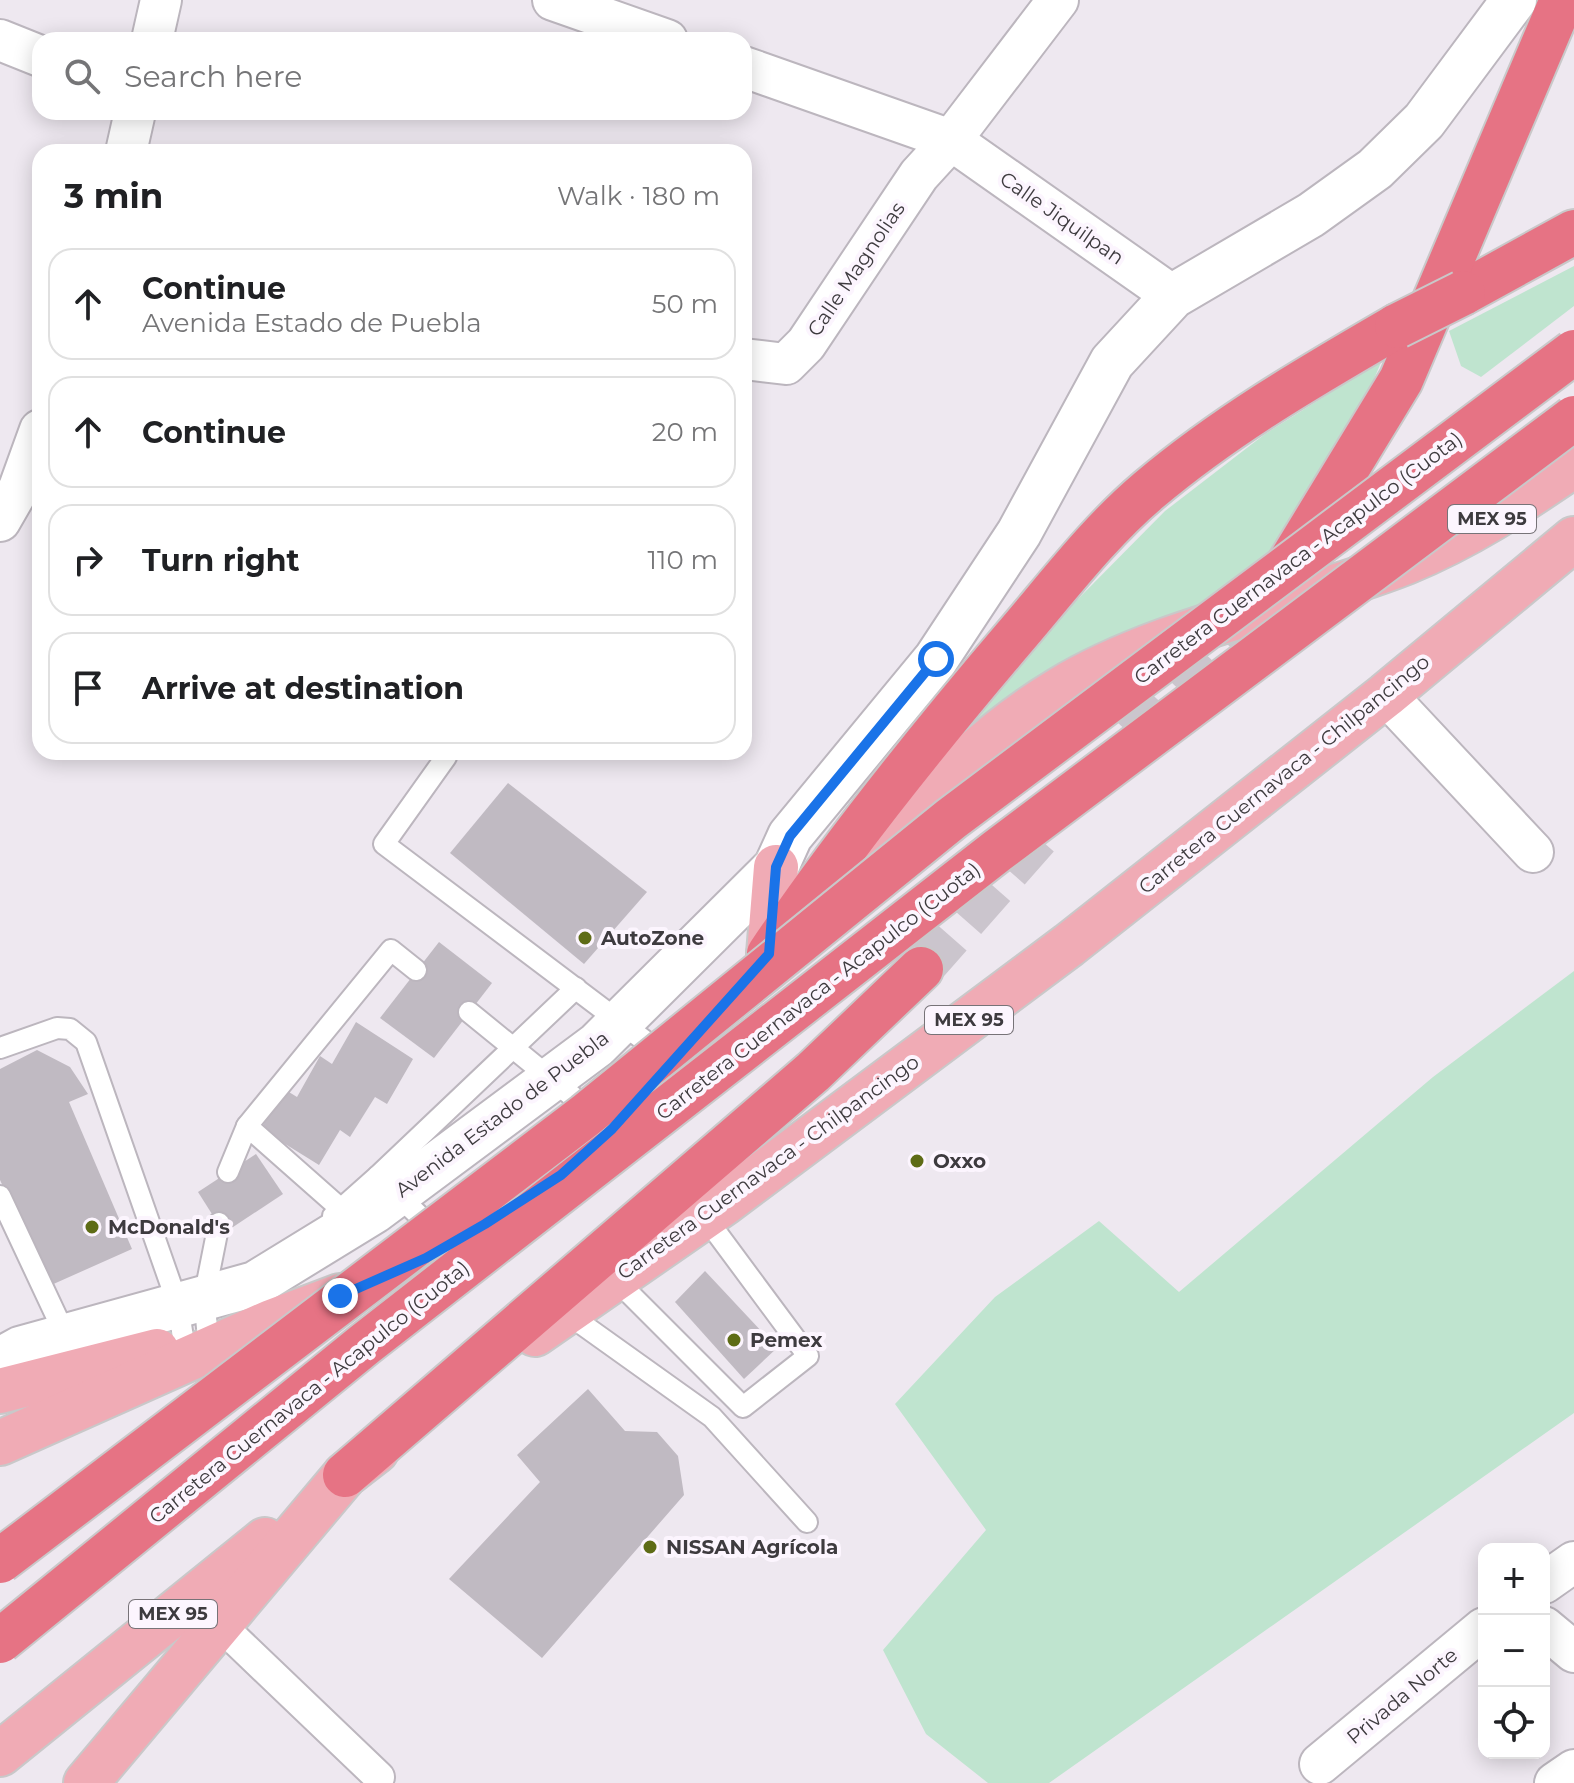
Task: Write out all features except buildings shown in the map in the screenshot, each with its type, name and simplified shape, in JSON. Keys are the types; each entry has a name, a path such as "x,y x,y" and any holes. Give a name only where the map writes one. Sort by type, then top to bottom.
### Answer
{"highway":[{"path":"1562,0 1401,380 1349,470 1271,586 1476,426 1574,361"},
{"path":"769,954 889,787 1062,582 1146,492 1212,439 1304,379 1574,232"},
{"name":"Carretera Cuernavaca - Acapulco (Cuota)","path":"0,1561 586,1115 951,819 1574,352"},
{"name":"Carretera Cuernavaca - Acapulco (Cuota)","path":"0,1641 365,1344 997,851 1574,418"},
{"path":"345,1475 813,1072 921,969"}],"main road":[{"name":"MEX 95","path":"0,1391 73,1354 263,1303 355,1289 450,1245 561,1175 612,1129 769,954 962,766 1013,722 1060,689 1118,662 1207,628 1403,563 1466,536 1574,465"},
{"name":"Carretera Cuernavaca - Chilpancingo","path":"86,1783 345,1475 565,1312 705,1217 1069,945 1386,695 1574,539"},
{"path":"769,954 776,867"},
{"name":"MEX 95","path":"0,1443 263,1303"},
{"name":"MEX 95","path":"1,1753 345,1475"}],"street":[{"path":"154,32 161,0"},
{"path":"553,0 644,32"},
{"path":"951,140 1058,0"},
{"name":"Avenida Estado de Puebla","path":"263,1303 387,1186 551,1079 597,1045 776,867 790,836 936,659 1019,533 1112,362 1173,296 1311,215 1375,169 1424,121 1514,0"},
{"path":"0,40 32,53"},
{"name":"Calle Jiquilpan","path":"752,70 951,140 1173,296"},
{"path":"128,144 133,120"},
{"name":"Calle Magnolias","path":"752,360 786,364 806,344 919,175 951,140"},
{"path":"0,521 19,488 32,452"},
{"path":"1386,695 1533,852"},
{"path":"0,1360 20,1349 73,1354"},
{"path":"1550,1579 1574,1562"},
{"path":"219,1624 379,1777"},
{"path":"1550,1632 1574,1652"},
{"name":"Privada Norte","path":"1320,1764 1478,1633"},
{"path":"1555,1783 1574,1770"}],"lane":[{"path":"444,760 384,844 674,1063"},
{"path":"228,1172 247,1126 391,950 416,970"},
{"path":"263,1303 341,1209 387,1186 514,1048 576,988"},
{"path":"469,1012 612,1129"},
{"path":"0,1048 57,1028 70,1029 86,1042 193,1321"},
{"path":"247,1126 341,1209"},
{"path":"387,1186 450,1245"},
{"path":"0,1196 73,1354"},
{"path":"614,1278 743,1407 808,1356 705,1217"},
{"path":"193,1321 219,1223"},
{"path":"565,1312 712,1417 807,1522"}],"green space":[{"path":"1574,266 1574,306 1481,377 1461,366 1449,331"},
{"path":"1382,360 1364,403 1313,490 1249,586 935,761 1074,603 1165,511 1265,434"},
{"path":"1574,971 1574,1413 1049,1783 988,1783 926,1734 883,1650 986,1530 895,1404 995,1297 1099,1221 1179,1292 1433,1077"}],"tunnel":[{"path":"1131,735 1245,613"},
{"path":"921,969 1046,827"}],"place":[{"name":"AutoZone","path":"585,938"},
{"name":"Oxxo","path":"917,1161"},
{"name":"McDonald's","path":"92,1227"},
{"name":"Pemex","path":"734,1340"},
{"name":"NISSAN Agrícola","path":"650,1547"}],"route":[{"path":"340,1296 426,1258 561,1175 612,1129 662,1077 769,954 776,867 790,836 936,659"}]}
